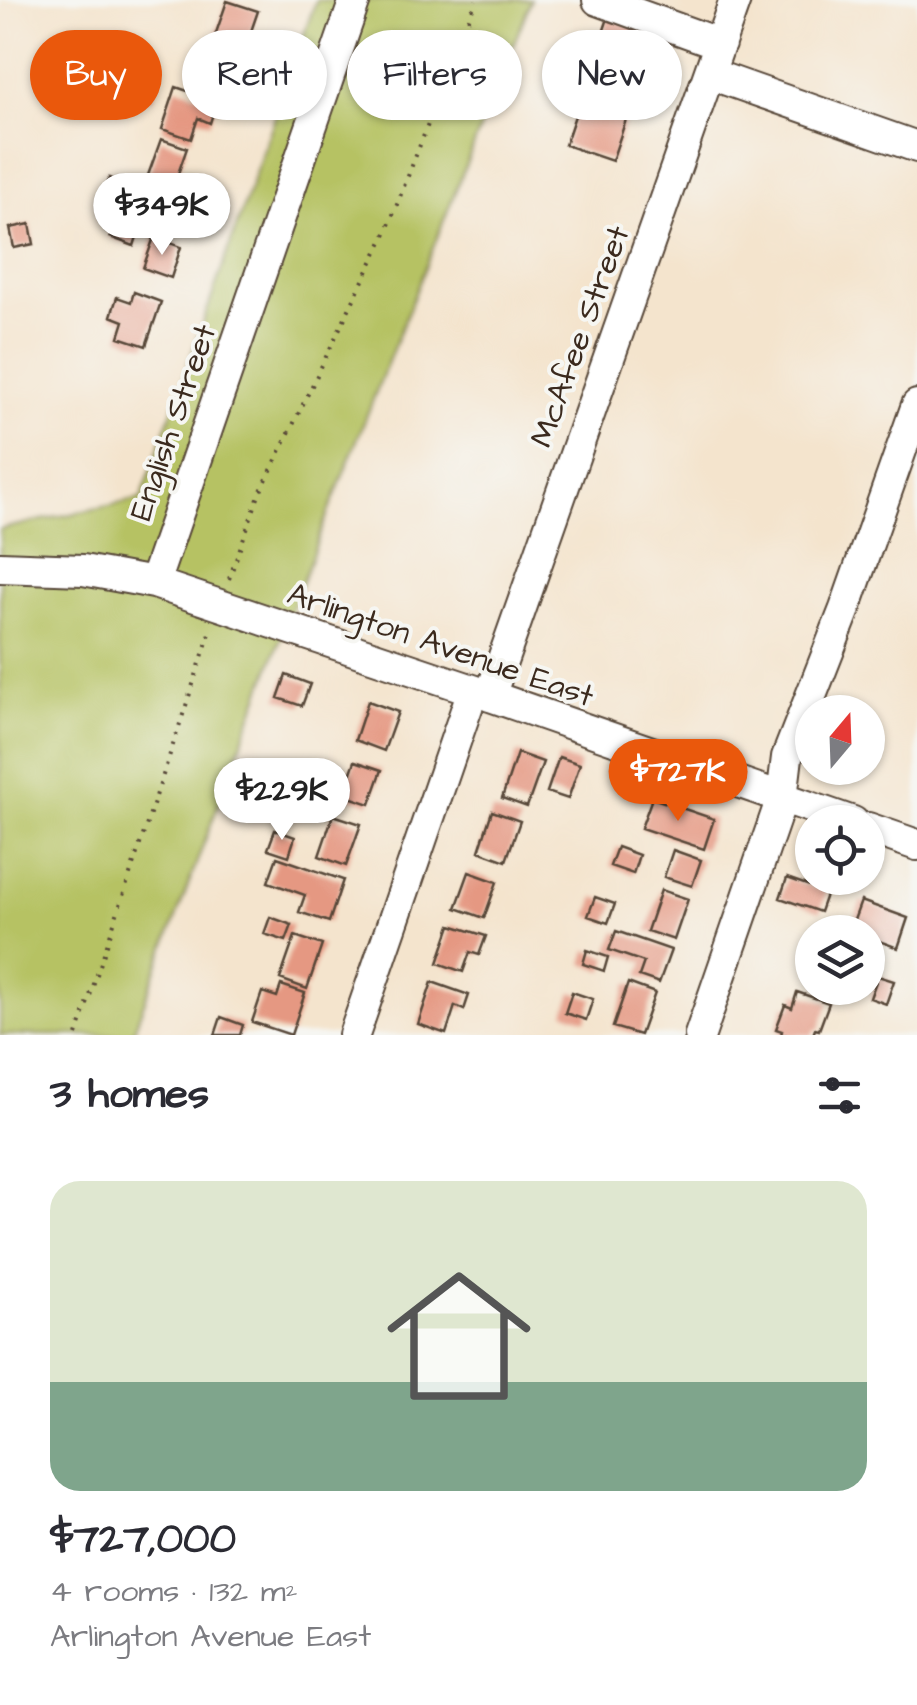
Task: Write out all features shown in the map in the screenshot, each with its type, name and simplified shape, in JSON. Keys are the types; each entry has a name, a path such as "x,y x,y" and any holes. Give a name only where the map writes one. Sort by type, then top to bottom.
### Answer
{"street":[{"name":"English Street","path":"154,583 354,0"},
{"path":"598,0 720,44"},
{"name":"McAfee Street","path":"354,1035 735,0"},
{"path":"710,74 917,147"},
{"path":"700,1035 782,798 787,757 845,609 917,405"},
{"name":"Arlington Avenue East","path":"0,567 83,570 154,583 482,692 803,805"},
{"path":"885,834 917,845"}],"path":[{"path":"77,1035 259,495 386,233 476,0"}],"green space":[{"path":"316,0 531,0 519,30 347,30 347,120 484,120 323,526 132,1035 0,1035 0,529 141,499 274,120 327,120 327,30 305,30"}],"building":[{"path":"227,1 258,11 251,30 217,30"},
{"path":"608,18 643,30 604,30"},
{"path":"176,87 182,89 182,120 197,120 191,139 162,129"},
{"path":"573,120 626,120 612,161 565,145"},
{"path":"161,139 187,148 173,188 162,184 157,198 142,192"},
{"path":"109,178 139,188 130,212 101,202"},
{"path":"117,216 141,224 134,246 110,237"},
{"path":"30,224 34,244 14,248 10,228"},
{"path":"154,237 181,247 171,278 143,268"},
{"path":"134,292 161,302 146,346 119,337 124,321 111,316 117,297 131,302"},
{"path":"286,675 310,684 302,706 278,698"},
{"path":"368,701 398,712 384,751 355,740"},
{"path":"517,753 543,762 527,807 502,798"},
{"path":"559,757 580,764 568,799 547,792"},
{"path":"355,761 382,770 370,804 343,795"},
{"path":"310,785 331,792 326,807 305,799"},
{"path":"652,798 714,819 704,849 641,828"},
{"path":"492,811 520,821 506,861 479,851"},
{"path":"333,815 361,824 346,866 319,856"},
{"path":"275,830 295,837 289,856 268,849"},
{"path":"617,847 639,855 633,874 610,866"},
{"path":"673,850 701,860 692,886 664,877"},
{"path":"277,857 343,880 329,922 299,912 305,895 268,882"},
{"path":"469,872 497,882 484,918 456,908"},
{"path":"787,878 795,881 795,895 826,895 820,912 780,898"},
{"path":"661,890 688,899 674,940 647,931"},
{"path":"595,897 615,904 608,923 588,916"},
{"path":"861,901 908,918 898,948 885,943 885,915 856,915"},
{"path":"270,917 292,925 286,941 264,934"},
{"path":"451,925 486,936 479,955 470,952 463,972 438,963"},
{"path":"616,931 671,950 659,983 639,976 644,962 609,950"},
{"path":"295,936 322,945 307,989 280,979"},
{"path":"587,950 608,957 604,971 583,964"},
{"path":"885,978 894,981 885,1004"},
{"path":"432,982 469,995 464,1010 455,1006 446,1034 418,1024"},
{"path":"628,983 655,993 640,1035 613,1027"},
{"path":"281,985 305,993 291,1035 252,1022 262,992 277,997"},
{"path":"572,992 593,999 586,1020 565,1013"},
{"path":"795,998 795,1005 828,1005 819,1030 815,1029 813,1035 781,1035 782,1031 776,1029 785,1005 792,1008"},
{"path":"221,1017 243,1025 240,1035 215,1035"}]}
